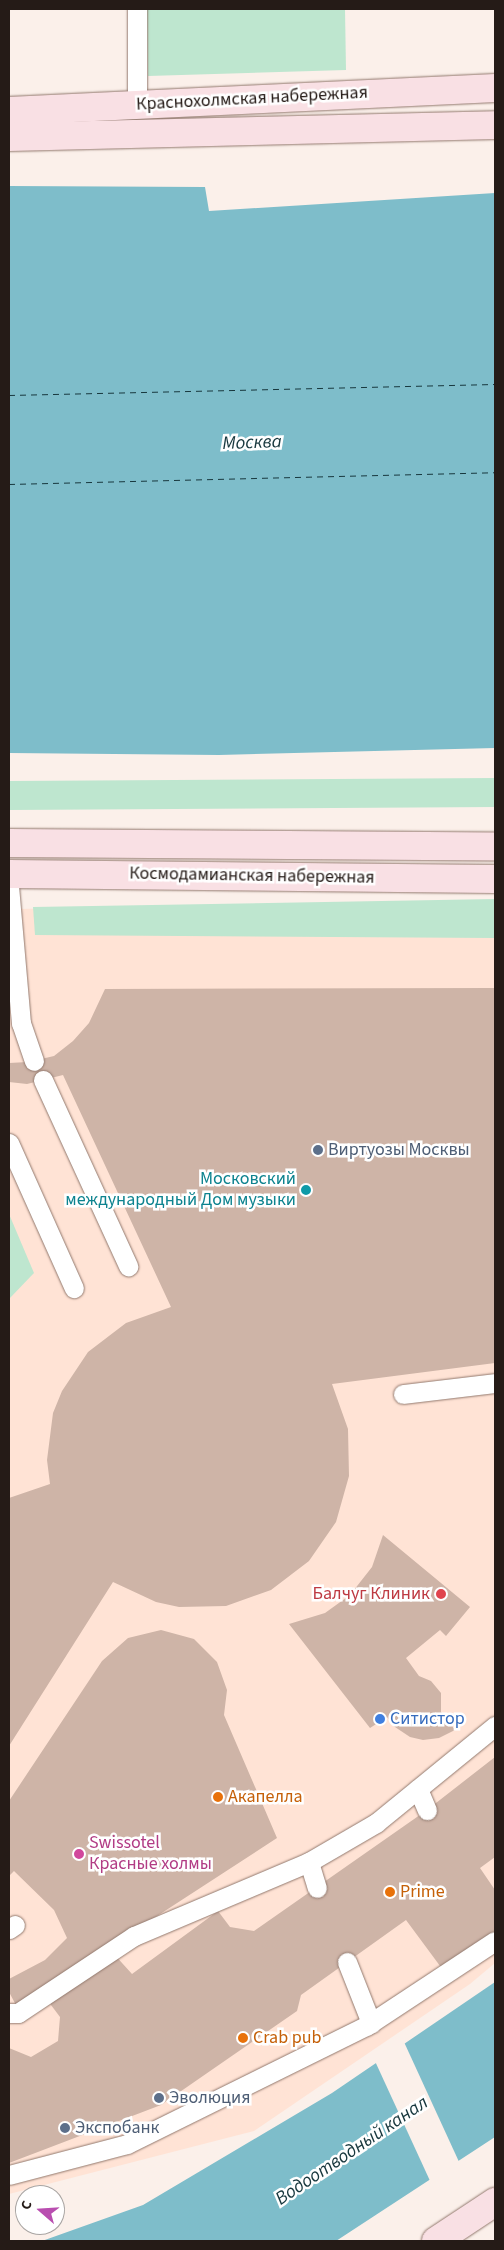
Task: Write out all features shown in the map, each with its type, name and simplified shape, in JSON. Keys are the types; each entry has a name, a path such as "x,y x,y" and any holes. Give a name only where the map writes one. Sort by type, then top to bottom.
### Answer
{"main road":[{"name":"Краснохолмская набережная","path":"9,111 495,88"},
{"name":"Краснохолмская набережная","path":"9,137 495,125"},
{"name":"Космодамианская набережная","path":"9,843 495,846"},
{"name":"Космодамианская набережная","path":"9,874 495,879"},
{"path":"436,2241 495,2202"}],"lane":[{"path":"137,9 138,105"},
{"path":"9,886 15,1024 34,1061"},
{"path":"43,1080 128,1266"},
{"path":"9,1143 74,1288"},
{"path":"403,1394 495,1384"},
{"path":"9,2012 18,2013 134,1936 310,1862 376,1823 495,1726"},
{"path":"418,1789 427,1810"},
{"path":"310,1862 317,1888"},
{"path":"9,2176 127,2144 371,2023 495,1941"},
{"path":"347,1962 371,2023"}],"shaded area":[{"path":"495,901 495,1963 470,1984 254,2131 44,2185 15,2185 15,2192 9,2194 9,913 16,909"}],"green space":[{"path":"147,9 345,9 346,70 148,76"},
{"path":"495,778 495,807 9,810 9,781"},
{"path":"495,899 495,938 35,935 33,907"},
{"path":"9,1214 34,1273 9,1299"}],"water":[{"name":"Москва","path":"9,186 205,187 209,211 495,193 495,748 219,755 9,753"},
{"name":"Водоотводный канал","path":"495,1982 495,2137 336,2241 42,2241 59,2235 65,2235 65,2233 143,2205 332,2093"}],"pier":[{"path":"404,2042 460,2164 431,2183 374,2059"}],"building":[{"name":"Московский международный Дом музыки","path":"495,988 495,1363 332,1384 348,1429 349,1476 336,1522 309,1561 271,1590 226,1606 179,1607 156,1602 113,1582 9,1746 9,1498 50,1484 47,1460 53,1413 62,1391 88,1352 126,1323 171,1307 63,1075 27,1084 9,1082 9,1063 28,1062 54,1056 73,1041 89,1023 105,989"},
{"path":"383,1535 470,1607 446,1636 440,1630 406,1658 419,1676 431,1681 441,1693 441,1712 455,1730 439,1738 423,1740 410,1737 395,1727 387,1717 370,1728 289,1624 325,1613 350,1595 372,1567"},
{"path":"161,1630 194,1639 217,1662 227,1690 224,1715 277,1838 17,2007 9,1992 9,1979 45,1960 67,1938 54,1910 14,1871 9,1876 9,1801 102,1661 128,1638"},
{"path":"495,1757 495,1857 480,1868 495,1890 495,1932 443,1970 406,1920 301,1995 297,2011 161,2105 9,2163 9,2048 31,2057 58,2041 60,2017 48,2001 113,1953 132,1974 218,1911 230,1927 254,1931 427,1810"}],"ferry route":[{"path":"9,395 495,384"},
{"path":"9,484 495,472"}],"place":[{"name":"Виртуозы Москвы","path":"318,1150"},
{"name":"Московский международный Дом музыки","path":"306,1190"},
{"name":"Балчуг Клиник","path":"441,1594"},
{"name":"Ситистор","path":"380,1719"},
{"name":"Акапелла","path":"218,1797"},
{"name":"Swissotel Красные холмы","path":"79,1854"},
{"name":"Prime","path":"390,1892"},
{"name":"Crab pub","path":"243,2038"},
{"name":"Эволюция","path":"159,2098"},
{"name":"Экспобанк","path":"65,2128"}]}
